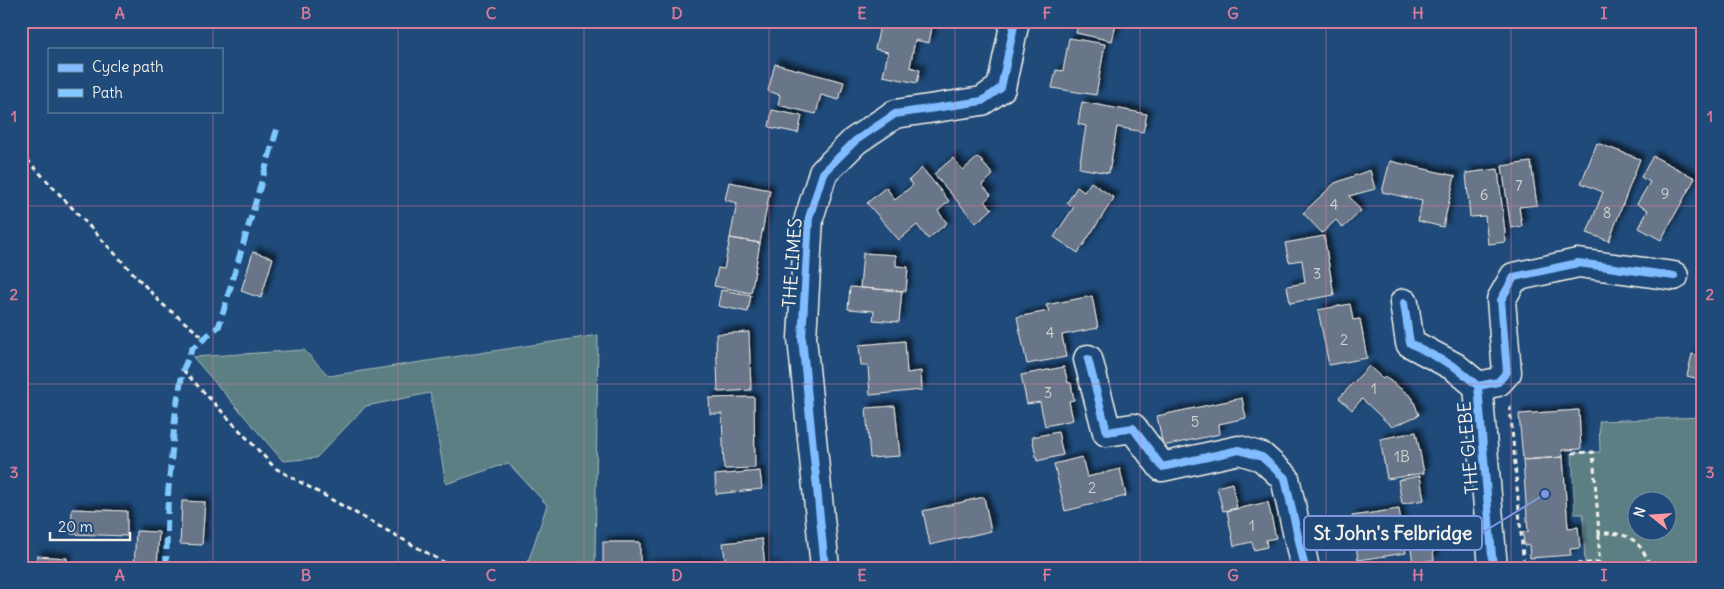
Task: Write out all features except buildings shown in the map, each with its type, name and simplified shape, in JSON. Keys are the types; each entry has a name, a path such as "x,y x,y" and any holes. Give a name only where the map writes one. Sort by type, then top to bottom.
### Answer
{"street":[{"name":"THE LIMES","path":"826,568 802,338 809,218 823,173 855,141 895,114 982,101 1001,88 1015,21"},
{"path":"1478,386 1498,382 1507,372 1501,300 1514,277 1578,263 1674,276"},
{"name":"THE GLEBE","path":"1404,303 1410,344 1455,368 1478,386 1493,568"},
{"path":"1088,358 1107,432 1133,428 1162,467 1239,450 1262,458 1285,478 1305,568"}],"path":[{"path":"21,153 161,303 204,338"},
{"path":"183,370 275,468 454,568"},
{"path":"1507,372 1524,568"},
{"path":"1532,568 1599,562 1599,533 1593,452 1572,453"},
{"path":"1599,533 1617,532 1632,539 1644,551 1651,568"}],"green space":[{"path":"598,335 595,568 526,568 547,505 508,463 446,484 430,393 366,406 316,458 283,461 193,357 304,350 329,376"},
{"path":"1703,417 1703,568 1585,568 1583,514 1575,514 1572,453 1600,452 1599,421"}],"marked path":[{"path":"166,568 168,494 176,408 183,370 192,349 219,326 278,126"}],"cycle path":[{"path":"825,568 802,338 809,218 823,173 855,141 895,114 982,101 1001,88 1015,21"},
{"path":"1478,386 1498,382 1507,372 1501,300 1514,277 1578,263 1674,276"},
{"path":"1404,303 1410,343 1455,367 1478,386 1493,568"},
{"path":"1088,359 1107,432 1133,428 1162,467 1239,450 1262,457 1285,478 1305,568"}],"place":[{"name":"St John's Felbridge","path":"1545,494"}]}
